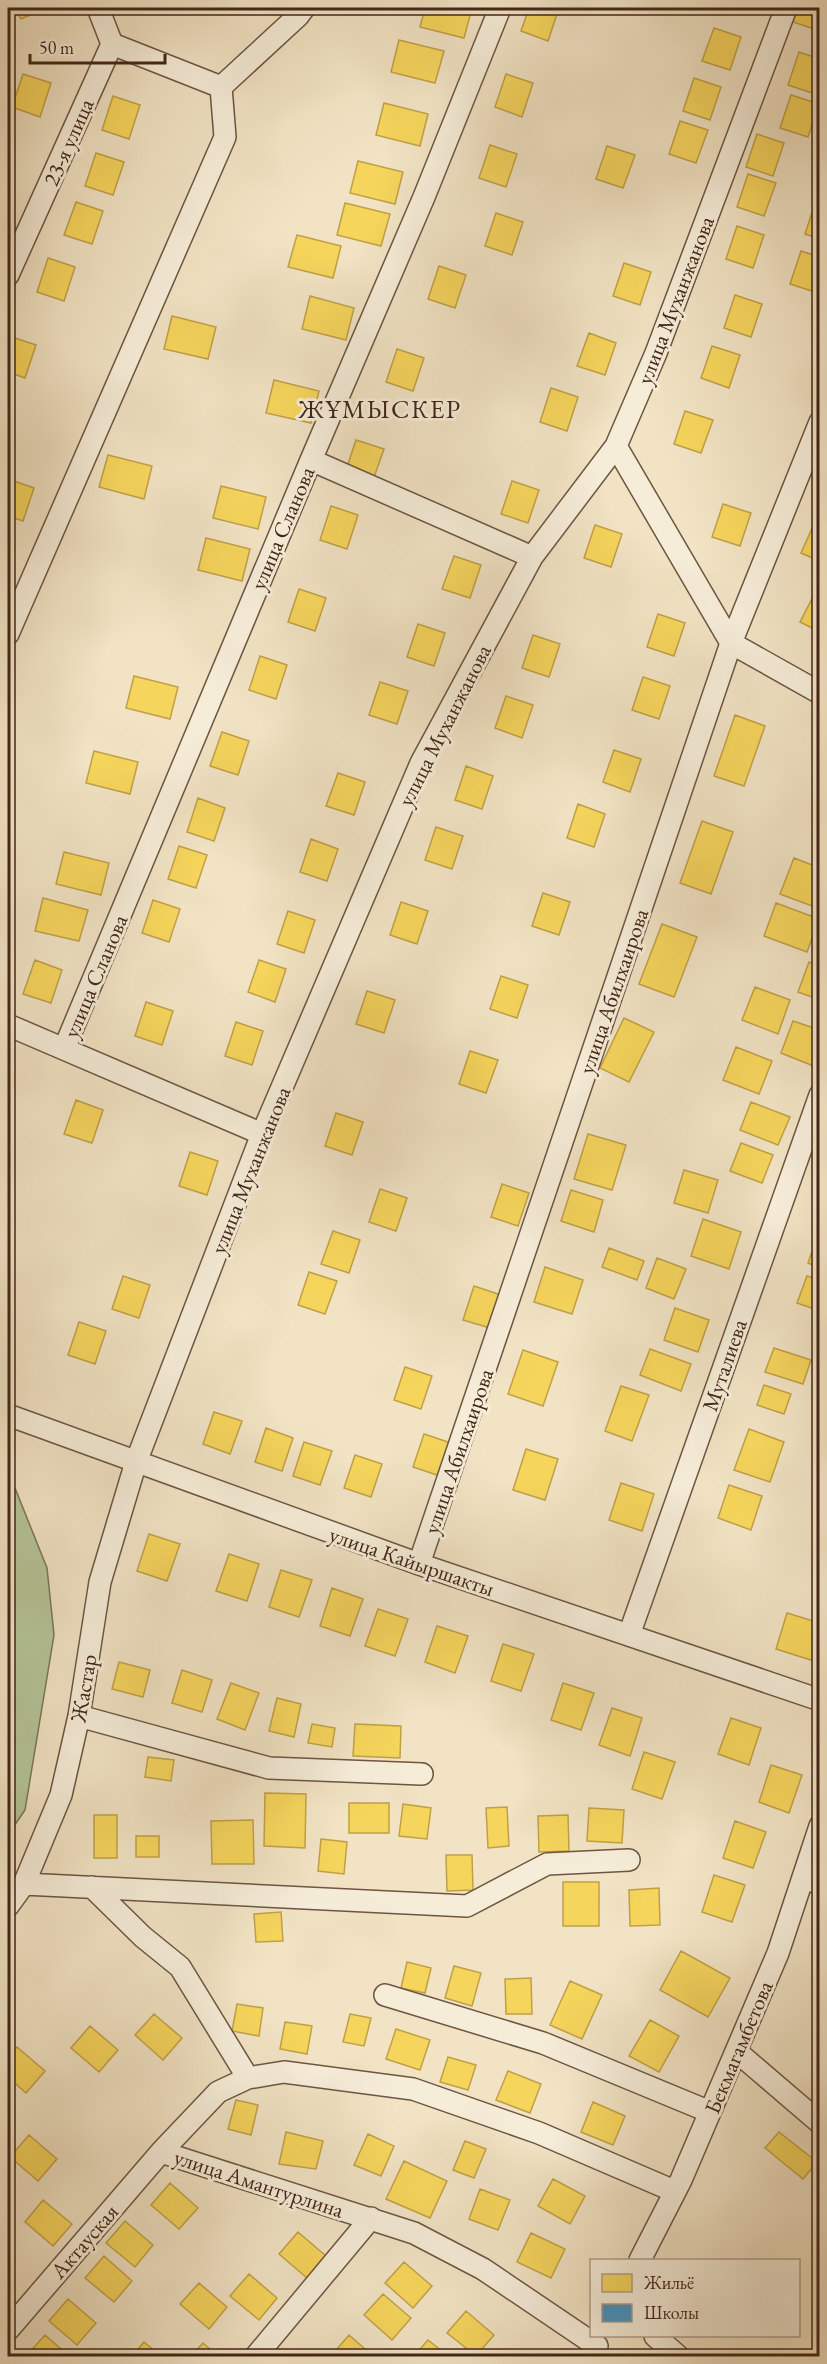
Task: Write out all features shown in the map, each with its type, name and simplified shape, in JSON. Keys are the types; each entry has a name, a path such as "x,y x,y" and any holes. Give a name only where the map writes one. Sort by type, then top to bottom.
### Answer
{"street":[{"path":"98,8 112,44 221,87"},
{"path":"221,87 304,8"},
{"name":"улица Сланова","path":"64,1049 423,197 500,8"},
{"name":"улица Муханжанова","path":"136,1462 262,1134 421,763 532,557 616,446 656,353 786,8"},
{"name":"23-я улица","path":"8,275 112,44"},
{"path":"8,634 225,137 221,87"},
{"name":"улица Абилхаирова","path":"419,1564 731,643 819,422"},
{"path":"616,446 731,643 819,693"},
{"path":"311,460 532,557"},
{"name":"улица Сланова","path":"8,1025 262,1134"},
{"name":"Муталиева","path":"629,1635 819,1095"},
{"name":"улица Кайыршакты","path":"8,1415 419,1564 819,1700"},
{"name":"Жастар","path":"8,1906 24,1884 61,1795 79,1716 100,1582 136,1462"},
{"path":"79,1716 269,1768 422,1774"},
{"name":"Бекмагамбетова","path":"640,2259 710,2112 811,1880 819,1826"},
{"path":"24,1884 467,1906 547,1864 629,1860"},
{"path":"92,1887 143,1937 180,1967 248,2078"},
{"path":"385,1995 543,2043 710,2112"},
{"path":"736,2051 819,2123"},
{"name":"улица Амантурлина","path":"596,2346 483,2269 414,2233 161,2152 218,2092 248,2078 284,2072 413,2089 539,2133 674,2191"},
{"name":"Актауская","path":"8,2330 161,2152"},
{"path":"256,2356 371,2218"},
{"path":"656,2337 678,2356"}],"green space":[{"path":"8,1482 15,1488 47,1568 54,1635 25,1810 8,1835"}],"building: Жильё":[{"path":"15,8 46,8 21,19"},
{"path":"425,8 472,8 464,38 420,27"},
{"path":"529,8 559,8 548,41 521,31"},
{"path":"798,8 820,8 820,31 793,22"},
{"path":"714,28 741,37 730,70 702,61"},
{"path":"399,40 444,51 435,83 391,72"},
{"path":"799,52 820,59 820,80 815,94 788,85"},
{"path":"23,74 51,83 40,117 12,107"},
{"path":"506,74 533,83 522,117 495,107"},
{"path":"694,78 721,87 710,120 683,111"},
{"path":"791,95 819,104 808,137 780,128"},
{"path":"113,96 140,105 129,139 102,130"},
{"path":"384,103 428,114 420,146 376,135"},
{"path":"680,121 708,130 696,163 669,154"},
{"path":"757,134 784,143 773,176 746,167"},
{"path":"490,145 517,154 506,187 479,178"},
{"path":"607,146 635,155 623,188 596,179"},
{"path":"96,153 124,162 113,195 85,186"},
{"path":"358,161 403,172 395,204 350,193"},
{"path":"748,174 776,183 764,216 737,207"},
{"path":"816,200 820,202 820,239 805,234"},
{"path":"76,202 103,211 92,244 64,235"},
{"path":"345,203 390,214 381,246 337,235"},
{"path":"496,213 523,222 512,255 485,246"},
{"path":"737,226 764,235 753,268 726,259"},
{"path":"297,235 341,246 333,278 288,267"},
{"path":"801,251 820,257 818,293 790,284"},
{"path":"48,258 75,267 64,301 37,292"},
{"path":"624,263 651,272 640,305 613,296"},
{"path":"439,266 466,275 455,308 428,299"},
{"path":"735,295 762,304 751,337 724,328"},
{"path":"310,296 354,308 346,340 302,329"},
{"path":"172,316 216,327 208,359 164,349"},
{"path":"589,333 616,343 605,375 577,366"},
{"path":"9,336 36,345 25,378 8,372"},
{"path":"712,346 740,355 729,388 701,378"},
{"path":"397,349 424,358 413,391 386,382"},
{"path":"274,380 319,391 311,423 266,413"},
{"path":"551,388 578,397 567,431 540,422"},
{"path":"685,411 713,420 701,453 674,444"},
{"path":"356,440 384,449 372,483 345,473"},
{"path":"108,455 152,466 144,499 99,487"},
{"path":"8,479 34,488 23,521 8,516"},
{"path":"512,481 539,490 528,523 501,514"},
{"path":"221,486 266,497 258,529 213,518"},
{"path":"723,504 751,513 740,546 712,537"},
{"path":"331,506 358,515 347,549 320,540"},
{"path":"814,524 820,527 820,561 801,553"},
{"path":"595,525 622,534 611,567 584,558"},
{"path":"206,538 250,549 242,581 198,570"},
{"path":"454,556 481,565 470,598 442,589"},
{"path":"299,589 326,598 315,631 288,622"},
{"path":"816,591 820,593 820,632 800,622"},
{"path":"658,614 685,623 674,656 647,647"},
{"path":"418,624 445,633 434,666 407,657"},
{"path":"533,635 560,644 549,677 522,668"},
{"path":"260,656 287,665 276,699 249,690"},
{"path":"134,676 178,687 170,719 126,708"},
{"path":"643,677 670,686 659,719 632,710"},
{"path":"380,682 408,691 397,724 369,715"},
{"path":"506,696 533,705 522,738 495,728"},
{"path":"735,715 765,726 744,786 714,776"},
{"path":"222,732 249,741 238,775 210,766"},
{"path":"614,750 641,759 630,792 603,782"},
{"path":"94,751 138,762 130,794 86,783"},
{"path":"466,766 493,776 482,809 455,800"},
{"path":"338,773 365,782 354,815 326,806"},
{"path":"198,798 225,808 214,841 187,832"},
{"path":"578,804 605,814 594,847 567,838"},
{"path":"702,821 733,832 711,894 680,883"},
{"path":"436,827 463,836 452,869 425,860"},
{"path":"311,839 338,849 327,881 300,872"},
{"path":"179,846 207,855 196,888 168,879"},
{"path":"64,852 109,863 101,895 56,884"},
{"path":"794,858 820,868 820,909 780,894"},
{"path":"543,893 570,902 559,935 532,926"},
{"path":"43,898 88,910 79,941 35,931"},
{"path":"153,900 180,909 169,942 142,933"},
{"path":"401,902 428,911 417,944 390,935"},
{"path":"776,903 819,919 807,952 764,936"},
{"path":"288,911 315,920 304,953 277,944"},
{"path":"662,924 697,937 674,997 639,984"},
{"path":"35,960 62,970 51,1003 23,994"},
{"path":"259,960 286,969 275,1002 248,992"},
{"path":"809,962 820,966 820,1000 798,992"},
{"path":"501,976 528,985 517,1018 490,1009"},
{"path":"755,987 790,1000 778,1034 742,1020"},
{"path":"367,991 395,1000 384,1033 356,1024"},
{"path":"146,1002 173,1011 162,1045 135,1036"},
{"path":"624,1018 654,1032 629,1082 600,1068"},
{"path":"793,1021 820,1030 820,1058 816,1067 781,1053"},
{"path":"236,1022 263,1031 252,1065 225,1056"},
{"path":"736,1047 772,1061 759,1094 723,1080"},
{"path":"470,1051 498,1060 486,1093 459,1084"},
{"path":"76,1100 103,1110 92,1143 64,1134"},
{"path":"751,1102 790,1117 778,1145 740,1130"},
{"path":"336,1113 363,1122 352,1155 325,1146"},
{"path":"588,1134 626,1145 612,1190 574,1179"},
{"path":"741,1143 773,1155 762,1183 730,1171"},
{"path":"190,1152 218,1161 207,1195 179,1186"},
{"path":"684,1170 718,1180 708,1213 674,1203"},
{"path":"502,1184 529,1193 518,1226 491,1217"},
{"path":"380,1189 407,1198 396,1231 369,1222"},
{"path":"571,1190 603,1200 594,1232 561,1221"},
{"path":"703,1219 741,1232 729,1269 691,1256"},
{"path":"333,1231 360,1240 349,1273 321,1264"},
{"path":"817,1237 820,1237 820,1268 808,1263"},
{"path":"609,1248 644,1261 637,1280 602,1267"},
{"path":"657,1258 686,1269 674,1299 646,1288"},
{"path":"545,1267 583,1280 572,1314 534,1302"},
{"path":"309,1272 337,1281 325,1314 298,1305"},
{"path":"123,1276 150,1285 139,1318 112,1309"},
{"path":"807,1276 820,1280 820,1311 797,1303"},
{"path":"474,1286 501,1295 490,1328 463,1320"},
{"path":"675,1308 709,1320 698,1352 664,1340"},
{"path":"79,1322 106,1331 95,1364 68,1355"},
{"path":"774,1348 811,1360 803,1384 765,1372"},
{"path":"650,1349 691,1364 681,1391 640,1375"},
{"path":"523,1350 558,1362 543,1406 508,1394"},
{"path":"405,1367 432,1376 421,1409 394,1400"},
{"path":"764,1385 791,1394 784,1414 757,1405"},
{"path":"621,1386 649,1395 632,1441 605,1431"},
{"path":"214,1412 242,1421 230,1454 203,1444"},
{"path":"266,1428 293,1438 282,1471 255,1462"},
{"path":"749,1429 784,1442 770,1482 734,1470"},
{"path":"424,1434 451,1443 440,1476 413,1467"},
{"path":"304,1442 332,1451 320,1485 293,1476"},
{"path":"526,1449 558,1459 545,1500 513,1490"},
{"path":"355,1455 382,1464 371,1497 344,1488"},
{"path":"621,1483 654,1494 642,1531 609,1520"},
{"path":"729,1485 762,1496 751,1530 718,1518"},
{"path":"149,1534 180,1544 167,1581 137,1571"},
{"path":"229,1554 259,1564 247,1601 216,1591"},
{"path":"281,1570 312,1580 299,1617 269,1607"},
{"path":"332,1588 363,1599 350,1636 320,1626"},
{"path":"378,1609 408,1619 395,1656 365,1646"},
{"path":"787,1613 820,1623 820,1644 814,1661 776,1649"},
{"path":"437,1626 468,1636 455,1673 425,1662"},
{"path":"503,1644 534,1654 521,1691 491,1681"},
{"path":"119,1662 150,1670 143,1697 112,1689"},
{"path":"182,1670 212,1680 202,1712 172,1703"},
{"path":"231,1683 259,1693 245,1730 217,1719"},
{"path":"563,1683 594,1693 581,1730 551,1720"},
{"path":"277,1698 301,1704 294,1737 269,1731"},
{"path":"612,1708 642,1718 630,1756 599,1745"},
{"path":"731,1718 761,1728 749,1765 718,1754"},
{"path":"312,1724 335,1728 332,1747 308,1743"},
{"path":"355,1724 401,1726 400,1758 353,1756"},
{"path":"644,1752 675,1762 662,1799 632,1789"},
{"path":"148,1757 174,1760 171,1781 145,1777"},
{"path":"771,1765 802,1775 789,1813 759,1802"},
{"path":"265,1793 306,1794 305,1848 264,1846"},
{"path":"349,1803 389,1803 389,1833 349,1833"},
{"path":"403,1804 431,1808 427,1839 399,1836"},
{"path":"507,1807 509,1846 488,1848 486,1808"},
{"path":"589,1808 624,1810 622,1843 587,1841"},
{"path":"94,1815 117,1815 117,1858 94,1858"},
{"path":"568,1815 569,1851 539,1852 538,1816"},
{"path":"253,1820 254,1864 212,1864 211,1821"},
{"path":"735,1821 766,1832 753,1868 723,1858"},
{"path":"136,1836 159,1836 159,1857 136,1857"},
{"path":"321,1839 347,1842 344,1874 318,1871"},
{"path":"446,1855 472,1855 473,1890 447,1891"},
{"path":"714,1875 745,1885 732,1922 702,1912"},
{"path":"563,1882 599,1882 599,1926 563,1926"},
{"path":"659,1888 660,1925 630,1926 629,1890"},
{"path":"281,1912 283,1941 256,1942 254,1914"},
{"path":"681,1951 730,1978 708,2017 660,1990"},
{"path":"407,1962 431,1968 425,1993 401,1988"},
{"path":"454,1966 481,1973 472,2006 445,1998"},
{"path":"531,1978 532,2014 506,2014 505,1979"},
{"path":"570,1981 602,1995 582,2039 550,2025"},
{"path":"237,2004 263,2008 259,2036 232,2031"},
{"path":"154,2014 182,2038 163,2060 135,2035"},
{"path":"350,2014 371,2018 364,2046 343,2042"},
{"path":"650,2020 679,2036 659,2072 629,2056"},
{"path":"285,2022 312,2026 307,2054 280,2049"},
{"path":"90,2026 118,2050 99,2072 71,2048"},
{"path":"396,2029 430,2040 420,2070 386,2059"},
{"path":"17,2047 45,2071 26,2093 8,2077 8,2058"},
{"path":"448,2057 476,2065 468,2090 440,2082"},
{"path":"508,2071 541,2084 530,2113 496,2100"},
{"path":"236,2100 258,2105 251,2135 228,2129"},
{"path":"593,2102 625,2116 613,2145 581,2132"},
{"path":"286,2132 323,2141 316,2169 279,2164"},
{"path":"779,2132 817,2162 803,2179 765,2148"},
{"path":"368,2134 394,2146 381,2176 354,2165"},
{"path":"29,2135 57,2159 38,2181 10,2157"},
{"path":"465,2141 486,2149 474,2178 453,2170"},
{"path":"404,2161 447,2181 430,2218 386,2199"},
{"path":"553,2179 585,2196 570,2224 538,2206"},
{"path":"170,2183 198,2208 179,2229 151,2205"},
{"path":"480,2189 510,2200 498,2230 469,2219"},
{"path":"43,2200 72,2224 53,2246 25,2222"},
{"path":"125,2221 153,2245 135,2267 106,2243"},
{"path":"298,2232 326,2256 307,2278 279,2254"},
{"path":"531,2233 565,2249 551,2278 517,2262"},
{"path":"104,2256 132,2281 114,2302 85,2278"},
{"path":"404,2262 432,2286 413,2308 385,2283"},
{"path":"249,2274 277,2298 259,2320 230,2296"},
{"path":"199,2283 227,2307 209,2329 180,2304"},
{"path":"383,2294 411,2318 392,2340 364,2315"},
{"path":"68,2299 96,2323 77,2345 49,2321"},
{"path":"466,2311 494,2335 476,2356 447,2333"},
{"path":"45,2335 69,2356 26,2356"},
{"path":"349,2335 373,2356 331,2356"},
{"path":"428,2340 448,2356 414,2356"},
{"path":"144,2342 161,2356 132,2356"},
{"path":"203,2343 218,2356 191,2356"}],"building: Школы":[{"path":"820,2340 820,2356 806,2356"}],"district":[{"name":"ЖҰМЫСКЕР","path":"380,409"}]}
